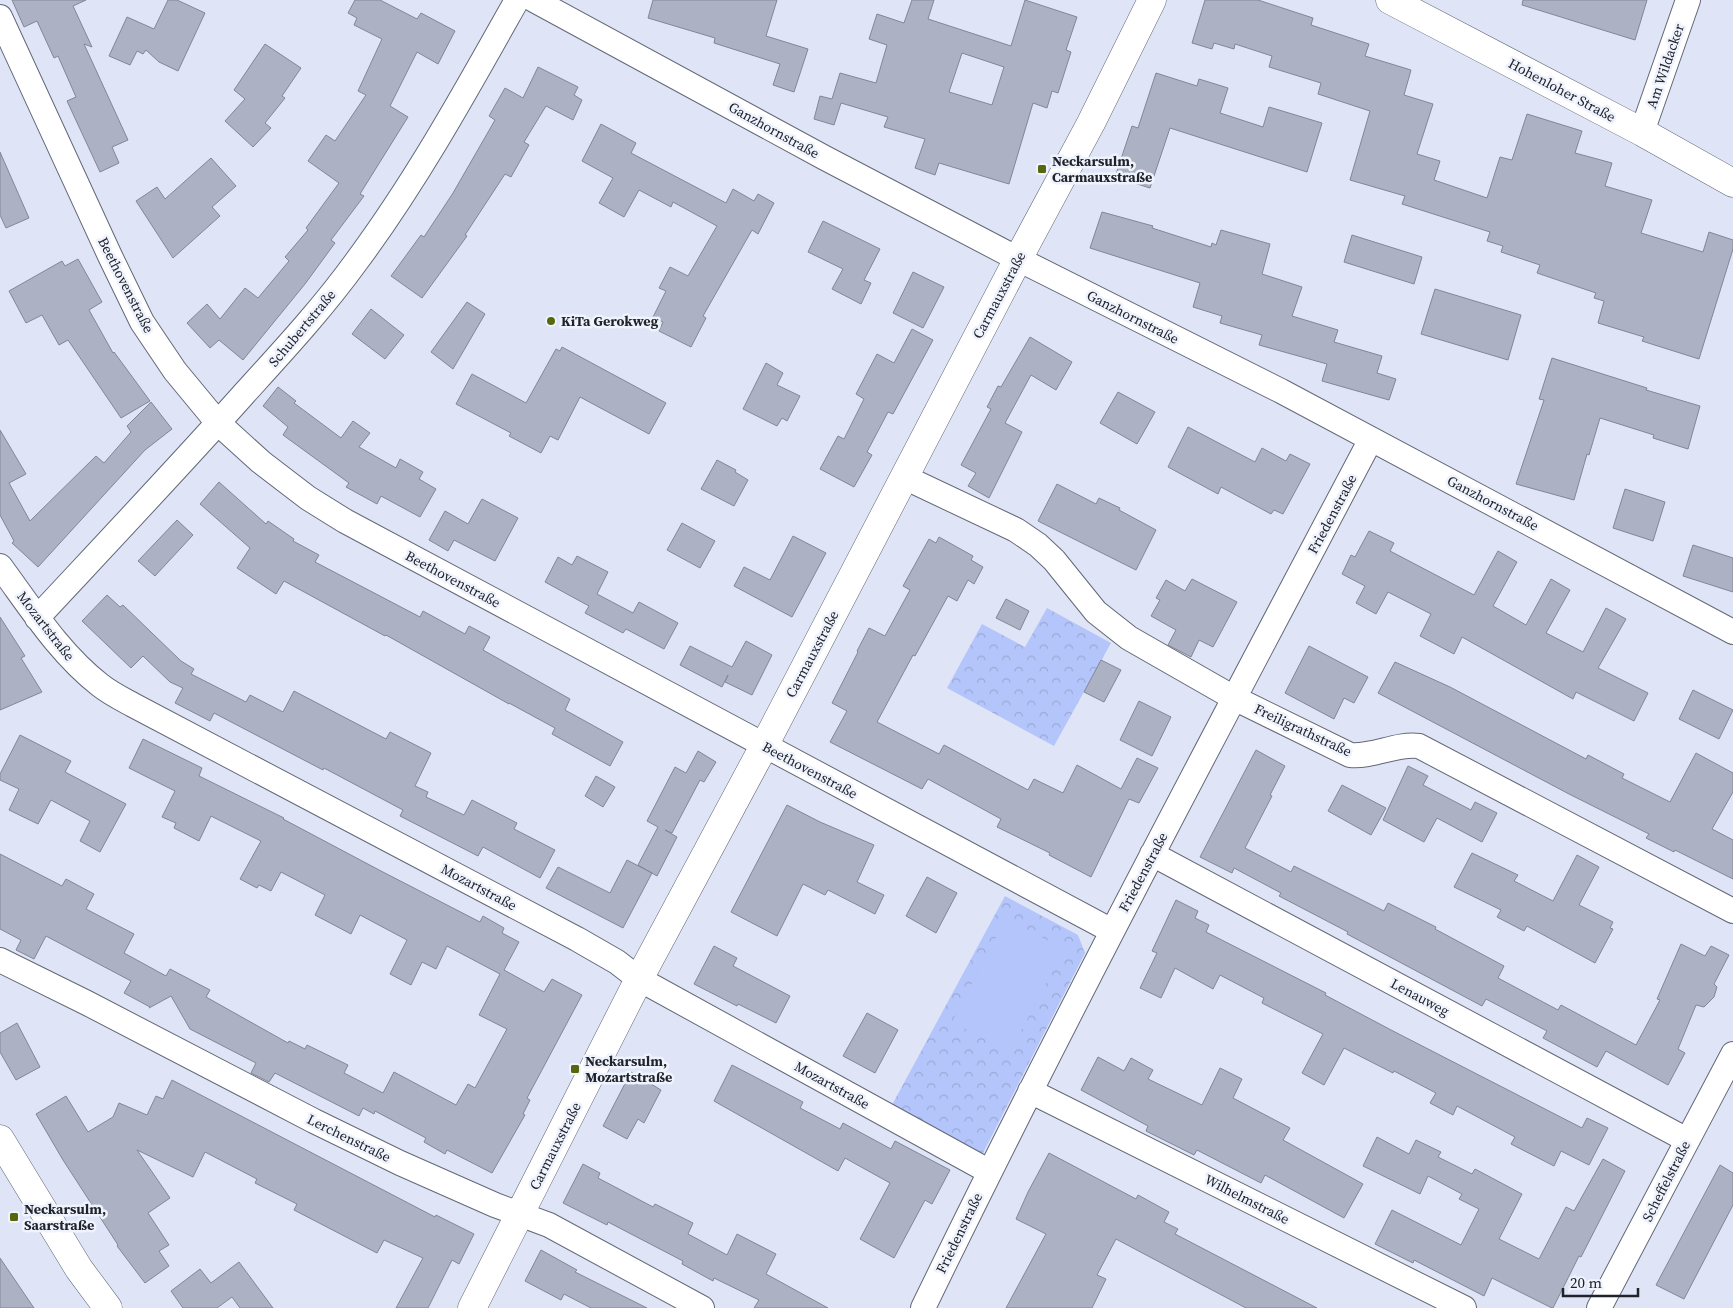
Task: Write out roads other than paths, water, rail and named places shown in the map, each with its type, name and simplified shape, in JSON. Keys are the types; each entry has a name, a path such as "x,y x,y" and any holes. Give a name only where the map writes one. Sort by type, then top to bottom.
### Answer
{"street":[{"name":"Schubertstraße","path":"37,618 218,423 305,326 356,263 394,208 440,135 517,0"},
{"name":"Ganzhornstraße","path":"534,0 825,158 1018,259 1281,391 1733,632"},
{"name":"Carmauxstraße","path":"472,1308 639,979 764,746 1091,123 1152,0"},
{"name":"Hohenloher Straße","path":"1390,0 1642,132 1733,184"},
{"name":"Am Wildacker","path":"1642,132 1688,0"},
{"name":"Beethovenstraße","path":"0,17 142,322 175,371 218,423 261,462 308,498 345,521 1112,931"},
{"name":"Friedenstraße","path":"923,1308 1030,1091 1112,931 1371,440"},
{"name":"Freiligrathstraße","path":"904,477 1016,530 1038,544 1054,560 1096,612 1128,638 1234,698 1350,755 1362,756 1410,745 1419,746 1733,911"},
{"name":"Mozartstraße","path":"0,566 50,636 76,664 102,687 577,938 617,962 639,979 990,1172"},
{"name":"Lenauweg","path":"1152,854 1687,1140"},
{"name":"Lerchenstraße","path":"0,960 400,1163 520,1215 548,1224 702,1308"},
{"name":"Scheffelstraße","path":"1599,1308 1733,1054"},
{"name":"Wilhelmstraße","path":"1030,1091 1464,1308"},
{"path":"0,1139 79,1269 108,1308"}],"place":[{"name":"Neckarsulm, Carmauxstraße","path":"1042,169"},
{"name":"KiTa Gerokweg","path":"551,321"},
{"name":"Neckarsulm, Mozartstraße","path":"575,1069"},
{"name":"Neckarsulm, Saarstraße","path":"14,1217"}]}
